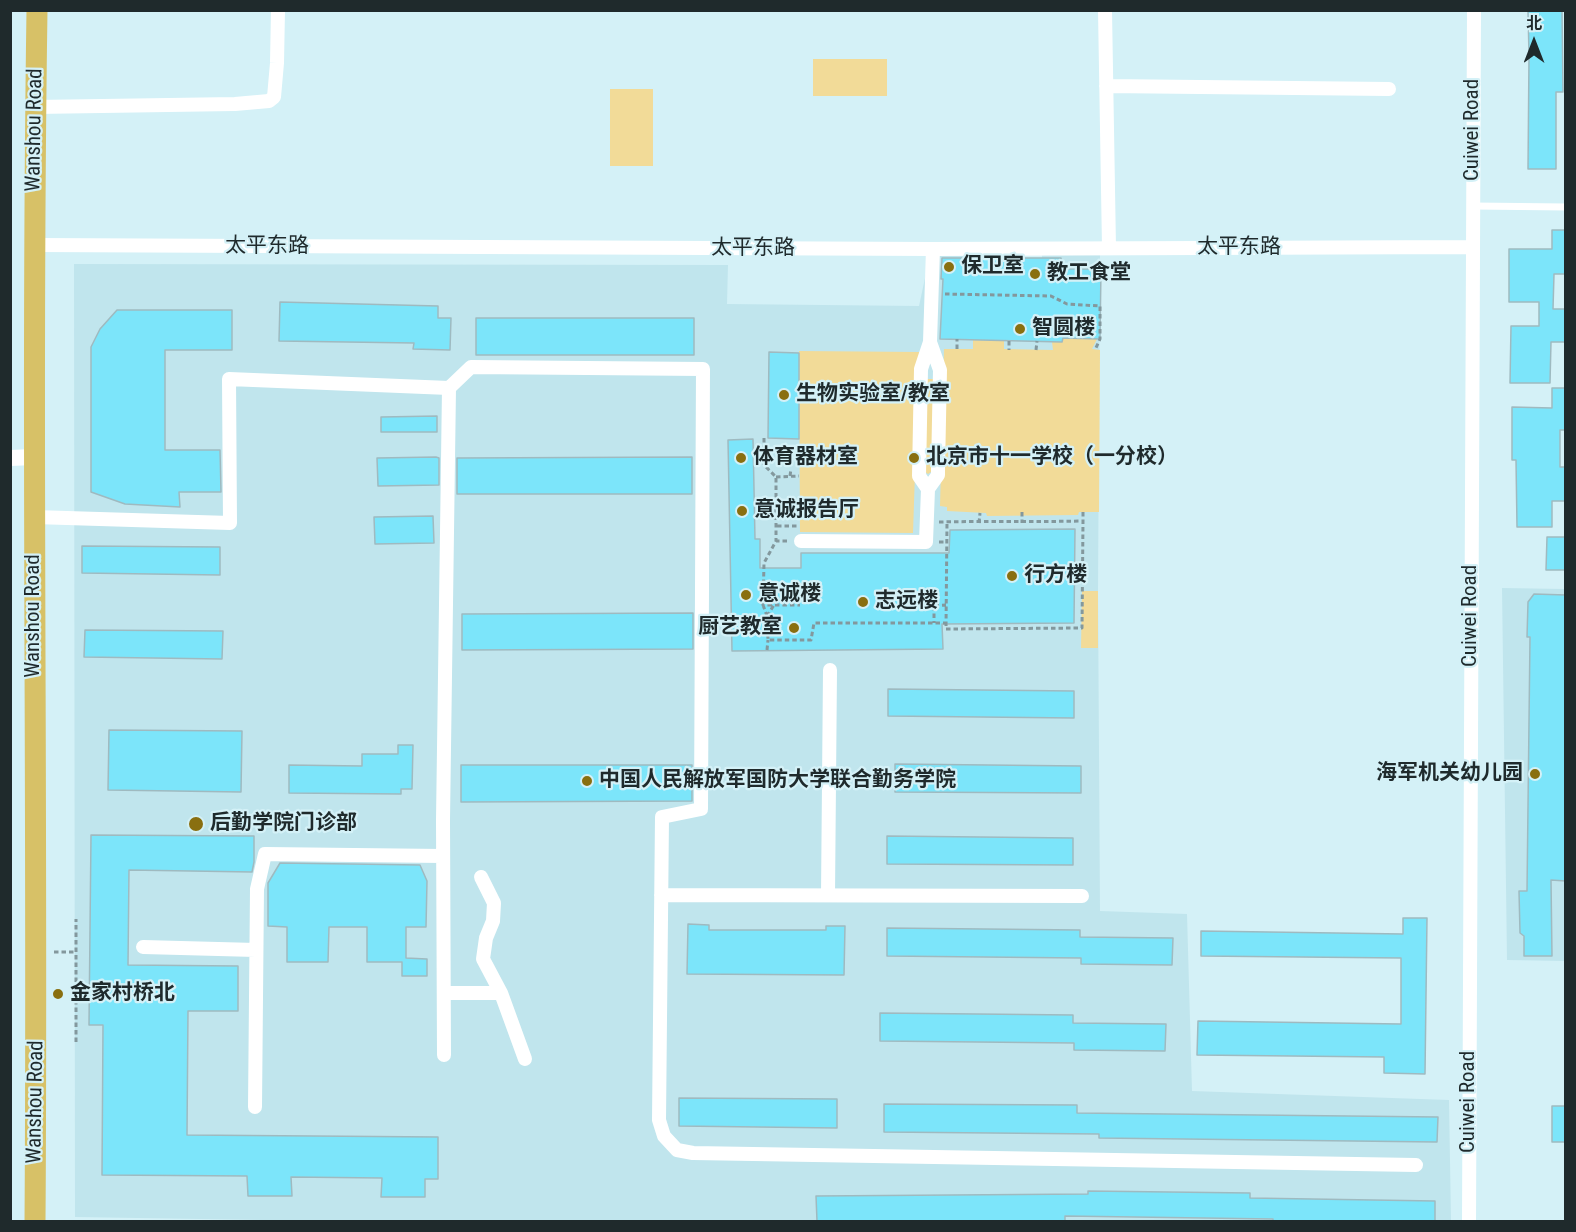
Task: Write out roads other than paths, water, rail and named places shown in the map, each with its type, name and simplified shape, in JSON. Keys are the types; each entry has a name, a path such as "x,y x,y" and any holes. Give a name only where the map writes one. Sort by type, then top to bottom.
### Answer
{"main road":[{"name":"Wanshou Road","path":"35,1221 37,992 34,245 37,10"}],"street":[{"path":"35,107 236,104 270,101 274,97 277,63 278,10"},
{"path":"1105,10 1109,248"},
{"name":"Cuiwei Road","path":"1469,1221 1474,10"},
{"path":"1106,86 1389,89"},
{"name":"太平东路","path":"34,245 933,249 1472,247"},
{"path":"928,489 919,476 921,369 930,342 933,249"},
{"path":"801,541 926,542 928,489 938,475 940,379 940,370 930,342"},
{"path":"444,1055 443,856 449,388 471,367 703,369 701,809 662,817 659,1120 664,1136 677,1150 693,1153 1416,1165"},
{"path":"34,517 230,524 229,379 449,388"},
{"path":"10,458 34,457"},
{"path":"828,895 830,670"},
{"path":"255,1107 257,889 265,854 443,856"},
{"path":"480,878 494,903 493,921 486,938 483,959 501,993 525,1059"},
{"path":"661,895 1082,896"},
{"path":"143,946 256,950"},
{"path":"444,993 501,993"}],"lane":[{"path":"1473,206 1566,207"}],"place":[{"name":"保卫室","path":"949,267"},
{"name":"教工食堂","path":"1035,274"},
{"name":"智圆楼","path":"1020,329"},
{"name":"生物实验室/教室","path":"784,395"},
{"name":"体育器材室","path":"741,458"},
{"name":"北京市十一学校（一分校）","path":"914,458"},
{"name":"意诚报告厅","path":"742,511"},
{"name":"行方楼","path":"1012,576"},
{"name":"意诚楼","path":"746,595"},
{"name":"志远楼","path":"863,602"},
{"name":"厨艺教室","path":"794,628"},
{"name":"海军机关幼儿园","path":"1535,774"},
{"name":"中国人民解放军国防大学联合勤务学院","path":"587,781"},
{"name":"后勤学院门诊部","path":"196,824"},
{"name":"金家村桥北","path":"58,994"}]}
